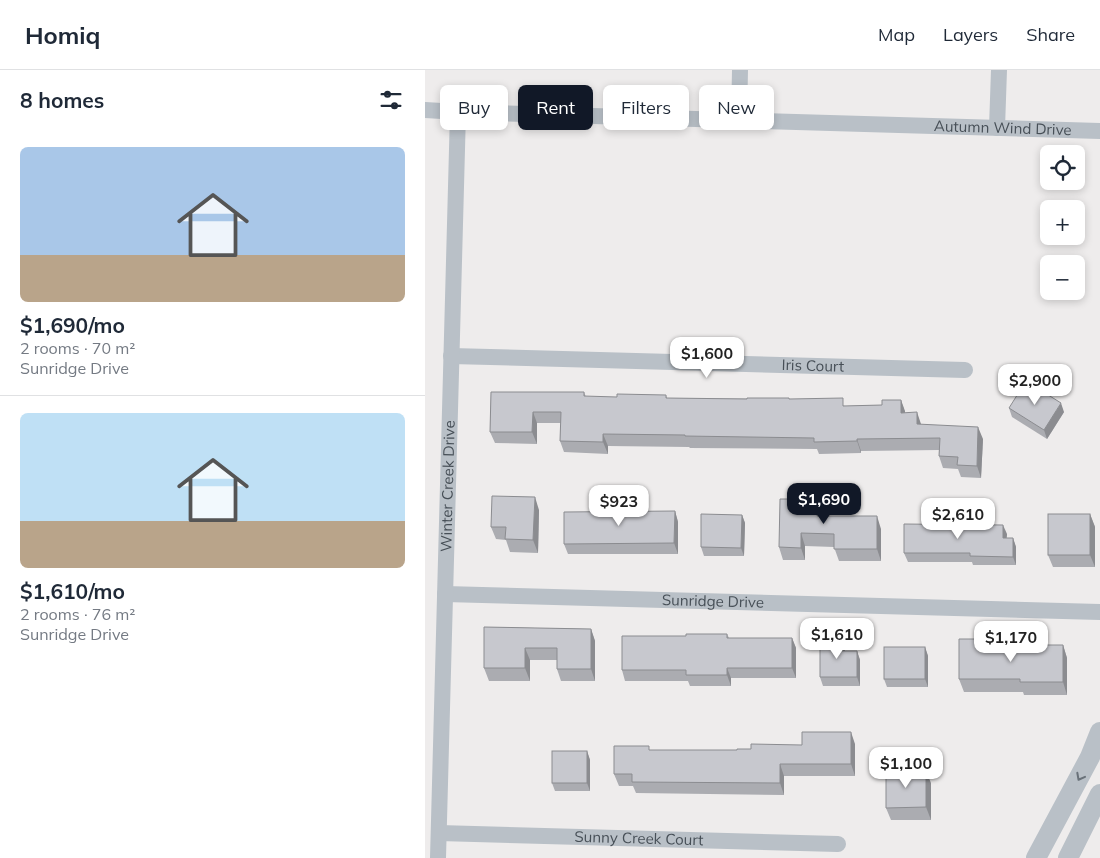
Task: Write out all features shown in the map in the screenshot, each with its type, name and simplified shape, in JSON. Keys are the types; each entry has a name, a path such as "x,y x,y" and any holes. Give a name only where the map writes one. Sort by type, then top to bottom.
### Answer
{"street":[{"path":"740,70 740,85"},
{"path":"997,128 999,70"},
{"name":"Autumn Wind Drive","path":"425,110 440,111"},
{"name":"Autumn Wind Drive","path":"508,113 699,119"},
{"name":"Autumn Wind Drive","path":"774,121 1100,130"},
{"name":"Winter Creek Drive","path":"438,858 457,130"},
{"name":"Iris Court","path":"451,356 965,370"},
{"name":"Sunridge Drive","path":"445,594 1100,612"},
{"path":"1036,858 1090,757 1100,732"},
{"path":"1068,858 1100,794"},
{"name":"Sunny Creek Court","path":"439,833 838,844"}],"building":[{"path":"1026,381 1061,403 1044,430 1009,408"},
{"path":"491,392 584,392 584,396 617,397 617,394 666,395 666,398 843,398 843,406 882,405 882,400 901,400 901,413 917,412 917,424 978,427 977,466 957,465 958,457 939,456 940,438 857,439 857,441 814,442 814,438 603,434 603,442 560,441 561,412 533,412 532,432 490,432"},
{"path":"793,495 818,495 817,516 877,516 877,549 834,549 834,534 801,533 801,548 779,547 780,499 793,499"},
{"path":"492,496 535,497 533,540 505,539 506,527 491,527"},
{"path":"675,511 674,543 564,544 564,512"},
{"path":"701,514 742,515 741,548 701,547"},
{"path":"1048,514 1090,514 1090,555 1048,555"},
{"path":"904,524 1003,525 1003,538 1013,538 1013,557 970,556 970,553 904,553"},
{"path":"484,627 591,629 591,669 557,669 557,648 525,648 525,668 484,668"},
{"path":"686,634 727,634 727,638 792,638 792,668 727,668 727,675 686,675 686,670 622,670 622,636 686,636"},
{"path":"959,639 986,639 986,652 1020,652 1020,645 1063,645 1063,682 1020,682 1020,679 959,679"},
{"path":"820,640 842,640 842,651 857,651 857,677 820,677"},
{"path":"884,647 925,647 925,679 884,679"},
{"path":"802,732 851,732 851,764 780,764 780,783 632,782 632,774 614,774 614,746 649,746 649,750 751,749 751,744 802,745"},
{"path":"552,751 587,751 587,783 552,783"},
{"path":"886,771 926,771 926,807 886,808"}]}
